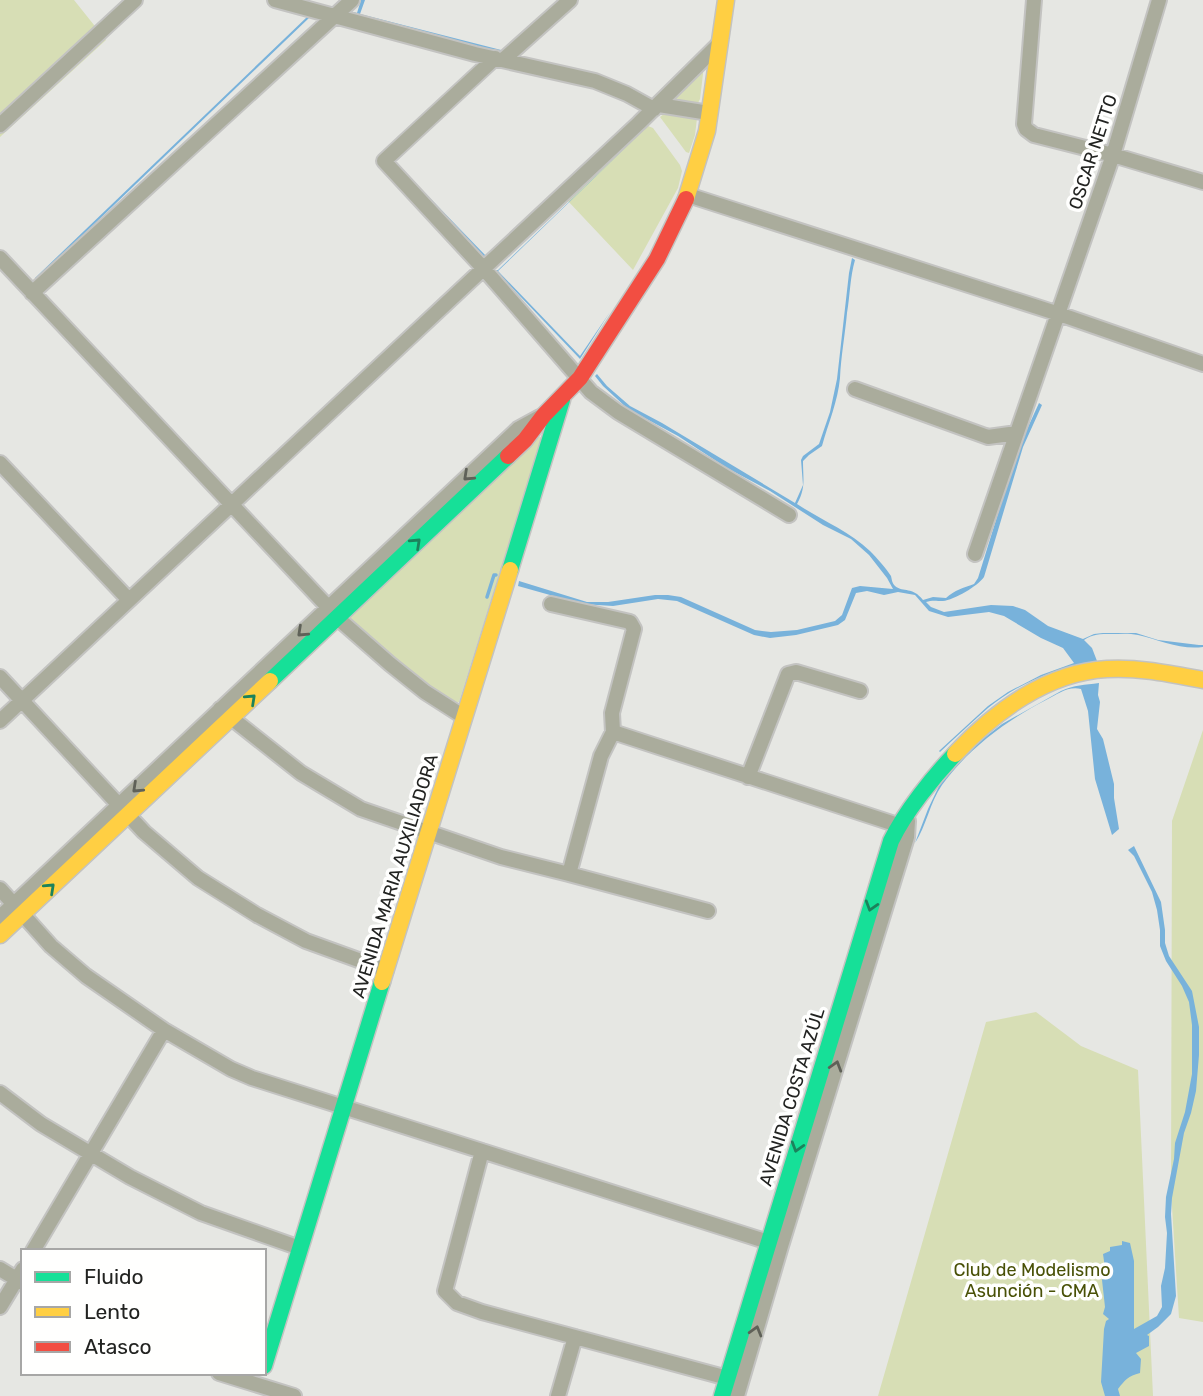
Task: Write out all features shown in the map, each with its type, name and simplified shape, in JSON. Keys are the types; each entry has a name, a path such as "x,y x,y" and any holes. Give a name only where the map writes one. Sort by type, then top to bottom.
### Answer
{"street":[{"path":"0,125 135,0"},
{"path":"275,0 595,81 656,107 709,113"},
{"path":"32,293 352,0"},
{"path":"570,0 384,160 591,391 618,412 789,515"},
{"path":"0,935 18,909 225,713 333,612 526,440 544,415 580,378 657,259 688,195 707,131 726,0"},
{"path":"1034,0 1024,124 1026,129 1034,135 1203,182"},
{"name":"OSCAR NETTO","path":"975,554 1113,155 1159,0"},
{"path":"0,721 484,269 721,42"},
{"path":"688,195 1203,363"},
{"path":"0,258 333,612 425,692 464,717"},
{"path":"855,389 988,437 1017,433"},
{"name":"AVENIDA MARIA AUXILIADORA","path":"266,1359 562,398"},
{"path":"0,463 130,600"},
{"path":"551,604 630,622 634,629 612,713 612,732 601,756 569,874"},
{"name":"AVENIDA COSTA AZÚL","path":"722,1396 735,1385 891,841 930,781 962,744 1016,702 1046,686 1078,674 1113,669 1158,672 1203,680"},
{"path":"748,776 788,674 796,672 860,691"},
{"path":"0,677 144,832 198,878 257,915 306,941 386,970"},
{"path":"225,713 301,774 376,816 501,856 708,911"},
{"path":"612,732 905,823"},
{"path":"0,889 51,946 86,976 164,1030 231,1069 251,1078 774,1244"},
{"path":"0,917 18,909"},
{"path":"34,1249 164,1030"},
{"path":"0,1093 41,1124 130,1177 201,1213 300,1248"},
{"path":"482,1151 445,1292 457,1303 735,1385"},
{"path":"0,1269 21,1277 0,1307"},
{"path":"558,1396 575,1337"},
{"path":"226,1375 294,1396"}],"green space":[{"path":"0,0 74,0 106,40 0,137"},
{"path":"703,71 703,74 698,103 671,102"},
{"path":"664,114 692,115 697,118 689,153 660,117"},
{"path":"648,126 653,128 682,171 678,188 633,270 567,200"},
{"path":"542,438 459,702 455,703 387,653 349,620 349,615"},
{"path":"1203,730 1203,1322 1179,1318 1171,1191 1172,821"},
{"name":"Club de Modelismo Asunción - CMA","path":"1036,1012 1081,1046 1138,1070 1153,1396 878,1396 986,1022"}],"water":[{"path":"361,0 365,0 360,14 505,51 504,53 349,13 357,13"},
{"path":"307,17 309,18 37,279 35,278"},
{"path":"495,67 395,162 486,256 484,258 394,161"},
{"path":"646,128 498,271 580,356 610,312 580,359 495,270"},
{"path":"852,258 855,260 837,395 822,446 803,461 803,485 801,460 819,444 837,379"},
{"path":"597,374 630,406 795,503 803,485 797,504 862,544 887,570 895,586 912,591 923,600 933,597 946,598 974,584 978,578 1018,449 1039,403 1042,405 1023,447 984,577 971,588 953,598 926,602 944,612 991,605 1013,606 1025,610 1048,626 1083,639 1094,634 1136,633 1158,640 1203,647 1178,646 1131,634 1090,637 1084,640 1092,648 1097,661 1054,672 1013,691 988,708 940,752 988,706 1008,692 1041,675 1074,663 1063,648 1004,616 989,612 948,617 929,611 915,595 898,592 884,595 867,591 856,593 845,620 838,625 770,638 754,635 677,601 658,599 613,606 582,604 518,586 519,581 587,602 608,602 655,595 681,597 755,630 771,632 797,630 835,621 842,615 852,588 860,586 893,589 869,555 851,539 628,409 595,376"},
{"path":"1099,683 1097,729 1103,739 1114,784 1119,829 1112,835 1095,779 1088,711 1081,689 1072,689 1059,693 1017,717 976,747 942,785 915,843 939,786 979,742 1002,724 1061,691"},
{"path":"1134,846 1161,902 1169,956 1192,991 1199,1027 1199,1055 1196,1091 1184,1133 1172,1198 1176,1296 1171,1314 1147,1335 1149,1346 1136,1353 1141,1359 1140,1373 1123,1383 1118,1389 1120,1396 1105,1396 1101,1382 1104,1329 1109,1319 1103,1314 1105,1307 1102,1280 1106,1275 1103,1254 1110,1251 1110,1247 1122,1245 1122,1241 1130,1243 1134,1261 1134,1329 1157,1316 1162,1307 1161,1286 1165,1268 1166,1197 1175,1143 1185,1112 1192,1074 1189,1002 1160,946 1160,930 1152,892 1134,856 1128,850"}],"waterway":[{"path":"487,597 496,575"}],"traffic: fast":[{"path":"510,570 562,400"},
{"path":"270,681 508,456"},
{"path":"722,1396 891,841 920,795 955,754"},
{"path":"266,1359 382,982"}],"traffic: slow":[{"path":"686,199 707,131 726,0"},
{"path":"382,982 510,570"},
{"path":"955,754 1004,709 1043,686 1063,678 1107,669 1131,669 1203,680"},
{"path":"0,935 270,681"}],"traffic: jam":[{"path":"508,456 580,378 657,259 686,199"}]}
